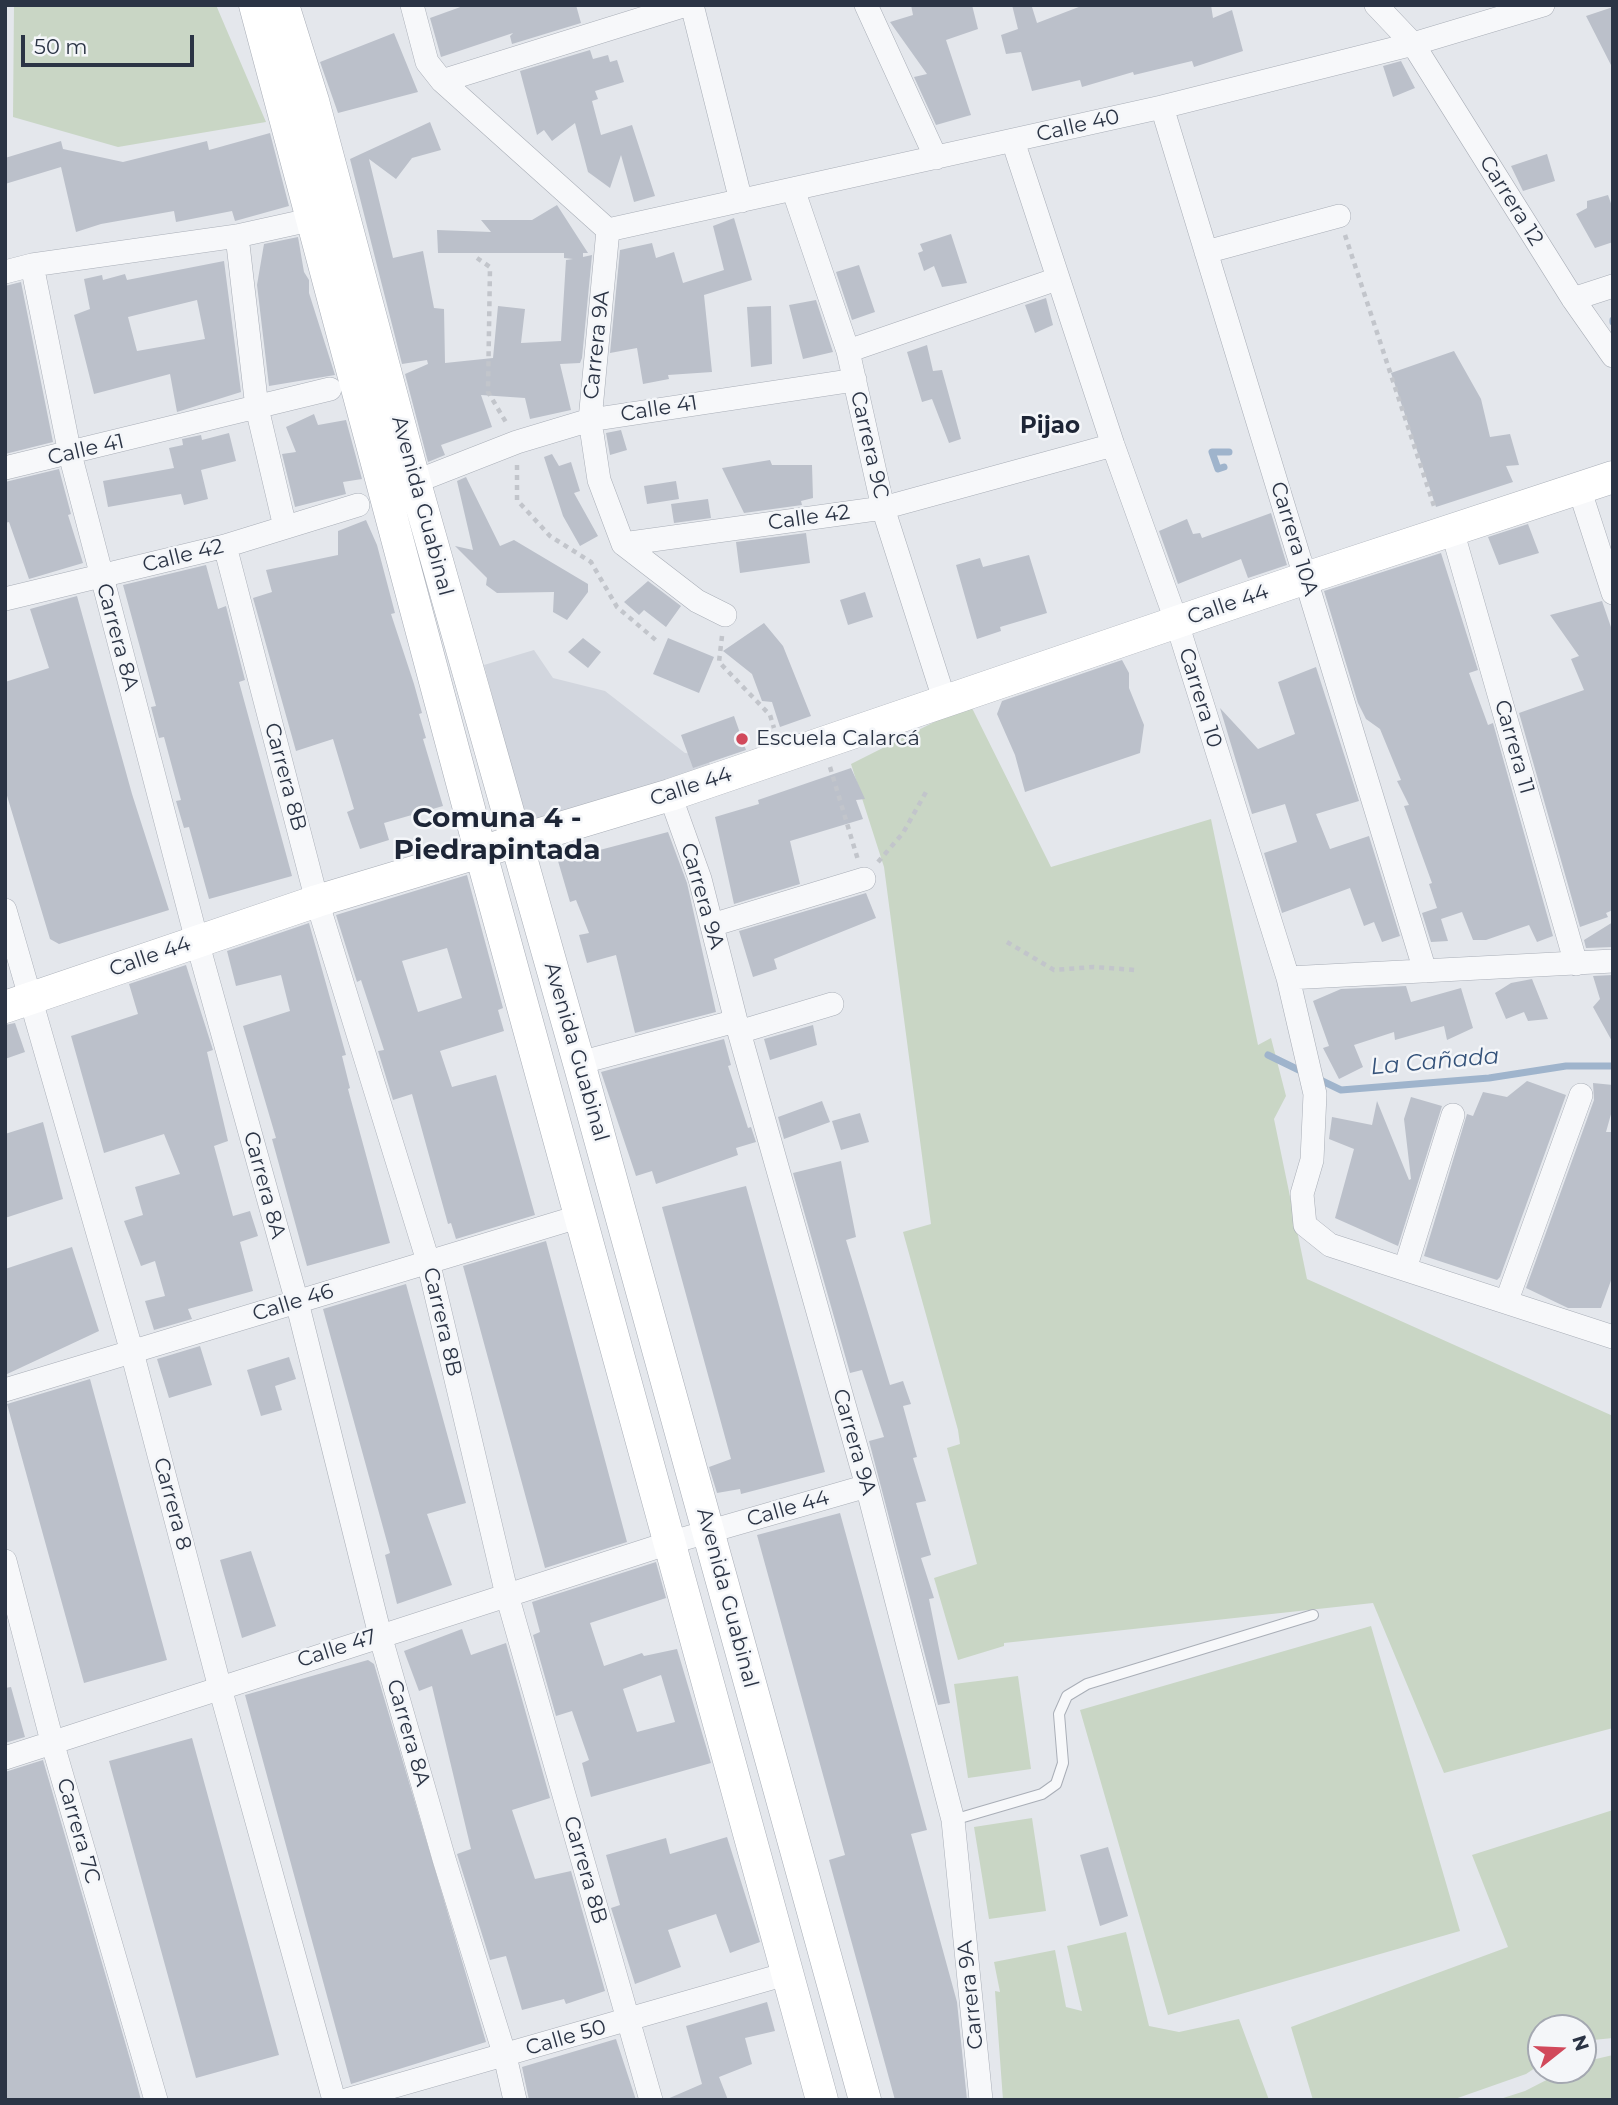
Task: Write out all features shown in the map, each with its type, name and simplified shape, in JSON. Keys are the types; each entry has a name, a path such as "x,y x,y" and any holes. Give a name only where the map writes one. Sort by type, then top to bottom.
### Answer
{"main road":[{"name":"Avenida Guabinal","path":"255,5 480,850 822,2100"},
{"name":"Avenida Guabinal","path":"283,5 313,101 415,483 579,1063 865,2100"},
{"name":"Calle 44","path":"17,1003 317,901 670,795 1306,578 1613,477"}],"street":[{"path":"412,5 427,62 442,81 608,230"},
{"path":"442,81 615,16 686,5"},
{"path":"692,5 741,201"},
{"path":"866,5 936,158"},
{"name":"Carrera 12","path":"1376,5 1413,44 1573,299 1613,356"},
{"name":"Calle 40","path":"608,230 1161,107 1413,44 1543,5"},
{"name":"Carrera 10A","path":"1161,107 1426,971"},
{"name":"Carrera 10","path":"1013,141 1113,445 1177,623 1288,978 1315,1094 1312,1160 1302,1194 1305,1225 1330,1245 1405,1269"},
{"name":"Carrera 9C","path":"793,189 848,351 931,706"},
{"path":"1206,252 1339,216"},
{"path":"5,272 32,265 237,236 314,219"},
{"name":"Carrera 9A","path":"608,230 590,420 599,480 623,544"},
{"path":"237,236 257,408 285,527"},
{"name":"Carrera 8A","path":"32,265 70,454 197,941 297,1302 380,1635 444,1859 505,2056 515,2100"},
{"path":"848,351 1057,279"},
{"path":"1573,299 1613,286"},
{"name":"Calle 41","path":"430,476 517,442 590,420 855,380"},
{"name":"Calle 41","path":"5,468 330,389"},
{"name":"Calle 42","path":"623,544 884,508 1113,445"},
{"path":"1579,488 1613,593"},
{"name":"Calle 42","path":"5,599 225,546 358,505"},
{"name":"Carrera 11","path":"1447,532 1576,964"},
{"path":"623,544 697,601 725,615"},
{"name":"Carrera 8B","path":"225,546 317,901 428,1261 507,1595 651,2100"},
{"name":"Carrera 9A","path":"670,795 700,879 737,1026 867,1486 953,1820 981,2100"},
{"path":"712,925 864,878"},
{"name":"Carrera 8","path":"5,910 17,1003 132,1352 220,1688 334,2100"},
{"path":"1288,978 1613,961"},
{"path":"579,1063 832,1004"},
{"path":"1507,1300 1581,1096"},
{"path":"1452,1115 1405,1269 1507,1300 1613,1337"},
{"name":"Calle 46","path":"5,1390 581,1216"},
{"name":"Calle 44","path":"669,1543 867,1486"},
{"name":"Calle 47","path":"5,1758 53,1745 380,1635 669,1543"},
{"name":"Carrera 7C","path":"5,1561 53,1745 156,2100"},
{"name":"Calle 50","path":"346,2100 786,1974"}],"lane":[{"path":"953,1820 1042,1794 1056,1784 1063,1763 1059,1714 1067,1696 1087,1684 1314,1615"}],"path":[{"path":"1339,216 1447,532"},
{"path":"477,258 490,267 488,393 517,442 517,500 550,537 591,562 617,607 658,642"},
{"path":"725,615 719,663 770,715 774,728"},
{"path":"823,743 864,878"},
{"path":"864,878 903,833 926,792"},
{"path":"1007,942 1054,970 1094,967 1135,970"}],"shaded area":[{"path":"534,650 553,678 605,691 685,753 706,755 715,776 528,831 484,665"}],"green space":[{"path":"14,5 216,5 266,122 118,147 13,117"},
{"path":"970,704 1051,867 1211,819 1258,1045 1271,1038 1286,1096 1274,1119 1307,1279 1613,1416 1613,1728 1444,1773 1373,1603 1004,1643 1004,1646 958,1660 934,1578 977,1564 947,1448 960,1444 958,1430 903,1232 931,1224 884,867 851,764"},
{"path":"1371,1626 1460,1931 1168,2015 1080,1710"},
{"path":"1018,1676 1031,1769 968,1778 954,1684"},
{"path":"1613,1810 1613,2038 1597,2040 1597,2014 1527,2014 1526,2074 1452,2100 1313,2100 1291,2027 1508,1947 1472,1855"},
{"path":"1032,1818 1046,1911 989,1919 974,1827"},
{"path":"1126,1932 1149,2026 1179,2032 1239,2019 1269,2100 1003,2100 995,1991 1000,1992 994,1962 1055,1950 1066,2007 1082,2011 1067,1946"},
{"path":"1613,2055 1613,2100 1497,2100 1539,2084 1597,2084 1597,2059"}],"building":[{"path":"466,5 576,5 581,23 512,44 510,36 513,33 441,57 430,18"},
{"path":"911,5 972,5 978,29 946,40 971,115 936,125 914,77 927,74 890,22 913,15"},
{"path":"1012,5 1032,7 1037,23 1084,5 1211,5 1213,18 1232,10 1243,51 1194,67 1192,61 1134,75 1133,72 1082,87 1080,80 1032,91 1021,52 1006,54 1001,35 1018,29"},
{"path":"1613,7 1613,69 1586,16"},
{"path":"394,33 418,92 338,113 320,62"},
{"path":"590,50 593,59 608,55 610,62 617,60 624,82 595,91 598,99 592,101 601,135 632,125 655,196 634,202 621,155 610,188 588,172 575,123 552,141 544,130 537,135 520,71"},
{"path":"1401,61 1415,88 1393,97 1383,66"},
{"path":"430,122 441,150 412,158 396,179 369,159 393,258 423,251 434,308 444,309 445,363 493,358 498,306 525,309 521,343 561,341 566,260 573,259 564,258 564,253 438,253 437,230 491,232 481,220 532,220 557,205 588,253 583,253 583,257 592,255 582,358 580,363 560,364 571,410 530,419 525,398 481,395 492,427 441,445 445,455 428,462 405,374 428,364 427,360 402,364 350,159"},
{"path":"270,133 289,206 235,221 232,211 176,222 174,211 101,224 76,232 61,167 5,184 5,158 61,141 63,149 123,162 207,141 209,150"},
{"path":"1547,154 1555,181 1523,191 1511,166"},
{"path":"1608,195 1613,209 1613,242 1595,248 1576,214 1587,208 1587,201"},
{"path":"734,218 752,280 704,295 712,372 668,375 669,379 643,384 637,348 610,353 620,250 652,243 656,258 674,252 683,283 724,270 713,226"},
{"path":"951,234 967,283 942,287 934,266 924,271 918,253 923,251 920,244"},
{"path":"298,237 304,272 309,280 309,293 335,375 269,386 257,285 264,244"},
{"path":"224,261 241,392 177,412 170,374 94,394 74,315 90,309 84,279 102,275 103,280 125,274 127,280","holes":["197,300 205,339 137,351 128,317"]},
{"path":"859,265 875,312 852,320 836,272"},
{"path":"21,282 53,442 5,454 5,286"},
{"path":"1046,298 1053,325 1035,333 1025,305"},
{"path":"816,300 833,352 803,359 789,305"},
{"path":"771,306 772,364 751,367 747,307"},
{"path":"927,345 933,371 942,370 961,439 949,443 932,399 922,402 907,352"},
{"path":"1454,351 1481,399 1490,437 1510,434 1519,465 1506,466 1513,482 1436,507 1391,373"},
{"path":"314,414 318,425 346,420 362,479 343,482 346,494 295,507 282,454 296,452 286,427"},
{"path":"621,430 627,450 610,455 606,433"},
{"path":"229,433 236,461 201,470 208,499 184,505 181,494 108,507 103,481 174,468 169,448 183,445 182,439 201,435 202,440"},
{"path":"552,454 559,466 571,462 580,491 574,493 598,536 580,546 563,516 544,457"},
{"path":"770,460 772,465 812,465 813,498 801,501 802,505 744,513 722,468"},
{"path":"59,469 71,514 68,515 83,563 29,579 9,522 5,523 5,482"},
{"path":"466,477 500,546 514,540 588,584 588,592 567,620 553,612 554,592 497,593 486,585 487,578 455,546 473,550 457,481"},
{"path":"676,481 679,499 647,504 644,486"},
{"path":"708,499 711,518 674,523 671,504"},
{"path":"1271,513 1287,565 1248,578 1241,559 1178,584 1159,531 1187,519 1193,534 1200,533 1202,538"},
{"path":"366,520 377,545 395,613 391,614 422,713 419,714 426,738 423,739 443,806 384,823 389,840 360,849 347,812 354,809 333,739 296,751 253,598 272,592 266,570 338,555 338,531"},
{"path":"1528,524 1539,553 1499,565 1488,537"},
{"path":"806,533 810,563 740,573 736,542"},
{"path":"1441,553 1478,670 1469,673 1488,725 1493,723 1553,936 1537,942 1529,925 1486,940 1473,940 1462,912 1441,919 1448,941 1431,942 1422,913 1437,908 1429,884 1432,883 1404,806 1409,805 1397,781 1401,780 1380,729 1366,719 1358,703 1324,591"},
{"path":"1029,555 1047,613 1000,627 1001,631 977,639 956,565 980,558 983,567"},
{"path":"206,565 218,609 226,606 245,680 239,682 292,876 209,899 189,827 184,828 176,801 181,800 164,737 159,738 151,707 156,706 123,585"},
{"path":"648,581 681,606 666,627 644,610 639,615 624,602"},
{"path":"865,592 873,617 848,625 840,600"},
{"path":"77,596 132,794 169,910 59,944 50,939 5,789 5,682 49,668 30,609"},
{"path":"1602,601 1613,633 1613,910 1606,913 1608,917 1580,927 1519,713 1584,690 1571,659 1579,656 1550,615"},
{"path":"764,623 783,646 811,716 780,727 772,702 762,701 752,674 723,651"},
{"path":"583,638 601,652 588,668 568,652"},
{"path":"668,638 714,657 699,693 653,674"},
{"path":"1122,660 1129,673 1129,688 1144,725 1140,753 1025,792 1015,755 997,714 1002,701"},
{"path":"1316,667 1359,801 1316,814 1330,849 1369,836 1400,936 1382,942 1374,922 1364,926 1350,888 1282,913 1264,853 1297,842 1285,804 1252,814 1220,708 1258,749 1295,734 1278,682"},
{"path":"734,716 746,750 693,768 681,735"},
{"path":"851,768 865,799 856,800 863,819 790,841 800,884 734,904 715,817 759,804 758,800"},
{"path":"668,832 687,883 716,1012 635,1033 616,955 587,963 579,935 589,933 576,900 570,902 558,861"},
{"path":"467,875 503,1008 498,1010 504,1031 440,1051 452,1087 496,1075 535,1215 456,1239 451,1223 448,1224 412,1094 393,1100 378,1051 384,1050 361,980 357,982 336,915","holes":["447,948 462,998 418,1012 402,961"]},
{"path":"866,893 876,918 774,959 777,969 753,977 739,931"},
{"path":"1613,922 1613,947 1586,948 1584,940"},
{"path":"309,923 346,1055 342,1056 350,1088 348,1089 390,1243 307,1266 272,1139 276,1138 243,1026 290,1011 281,975 236,986 227,951"},
{"path":"186,965 213,1050 207,1052 228,1141 214,1146 233,1216 250,1211 258,1236 240,1242 253,1291 188,1309 192,1319 154,1330 145,1301 165,1296 155,1261 141,1266 124,1221 143,1215 135,1187 180,1174 164,1134 104,1153 71,1036 138,1014 129,984"},
{"path":"1613,975 1613,1043 1593,1007 1600,999 1593,976"},
{"path":"1532,979 1548,1019 1528,1021 1524,1012 1506,1019 1495,993 1511,983"},
{"path":"1406,986 1411,1002 1461,988 1473,1028 1447,1040 1444,1026 1395,1040 1394,1032 1354,1045 1363,1067 1339,1079 1323,1048 1329,1046 1313,1001 1341,989"},
{"path":"15,1023 25,1052 5,1059 5,1025"},
{"path":"813,1025 817,1045 770,1060 764,1039"},
{"path":"724,1039 731,1065 728,1066 748,1128 751,1127 756,1142 736,1148 738,1155 656,1184 652,1171 636,1176 601,1072"},
{"path":"1527,1081 1566,1095 1500,1277 1497,1280 1424,1256 1467,1114 1473,1116 1483,1092 1507,1097"},
{"path":"1593,1083 1613,1085 1613,1107 1606,1132 1613,1132 1613,1275 1601,1308 1568,1308 1526,1288 1594,1100"},
{"path":"1411,1097 1442,1106 1398,1246 1335,1218 1354,1149 1329,1139 1332,1117 1372,1125 1377,1101 1409,1180 1411,1179 1404,1119"},
{"path":"822,1101 830,1122 784,1139 778,1117"},
{"path":"860,1113 869,1142 841,1150 832,1121"},
{"path":"43,1122 63,1199 5,1218 5,1134"},
{"path":"841,1161 856,1237 846,1240 890,1385 903,1381 911,1404 903,1406 917,1457 913,1458 926,1501 916,1503 931,1555 921,1558 934,1598 929,1599 950,1703 938,1705 869,1441 884,1437 862,1370 850,1373 793,1173"},
{"path":"746,1186 825,1472 741,1494 740,1489 717,1493 709,1467 731,1459 662,1207"},
{"path":"546,1241 627,1542 545,1568 463,1266"},
{"path":"72,1247 99,1331 5,1375 5,1269"},
{"path":"406,1284 466,1503 427,1514 452,1585 397,1604 385,1555 390,1553 323,1309"},
{"path":"200,1346 212,1385 169,1398 157,1359"},
{"path":"289,1357 296,1379 275,1386 282,1410 261,1416 247,1370"},
{"path":"90,1379 167,1660 84,1683 7,1404"},
{"path":"840,1513 927,1830 911,1834 957,2002 967,2100 895,2100 829,1860 845,1855 757,1535"},
{"path":"251,1551 276,1626 242,1638 220,1560"},
{"path":"656,1562 666,1598 590,1623 604,1666 642,1653 644,1656 677,1649 711,1763 591,1797 582,1763 589,1760 572,1711 556,1716 533,1635 540,1632 532,1602","holes":["661,1675 675,1722 637,1732 623,1689"]},
{"path":"462,1629 471,1655 506,1643 550,1798 512,1810 535,1879 571,1871 605,1991 566,2004 564,1999 522,2010 506,1956 490,1960 457,1854 471,1849 432,1686 419,1691 404,1651"},
{"path":"368,1660 374,1664 486,2042 351,2084 245,1695"},
{"path":"11,1687 25,1737 5,1743 5,1688"},
{"path":"192,1738 279,2055 196,2078 109,1761"},
{"path":"43,1760 141,2100 5,2100 5,1772"},
{"path":"727,1837 760,1942 730,1953 716,1914 668,1930 681,1967 635,1984 611,1908 620,1905 606,1855 666,1838 670,1854"},
{"path":"1108,1847 1128,1916 1100,1926 1080,1855"},
{"path":"767,2002 775,2031 745,2038 752,2064 719,2077 728,2100 665,2100 702,2084 686,2026"},
{"path":"616,2039 636,2100 529,2100 522,2067"}],"waterway":[{"path":"1224,467 1218,469 1212,452 1229,452"},
{"name":"La Cañada","path":"1268,1055 1305,1073"},
{"name":"La Cañada","path":"1316,1078 1341,1090 1489,1078 1566,1066 1613,1066"}],"place":[{"name":"Escuela Calarcá","path":"742,739"}],"district":[{"name":"Pijao","path":"1050,426"},
{"name":"Comuna 4 - Piedrapintada","path":"497,835"}]}
